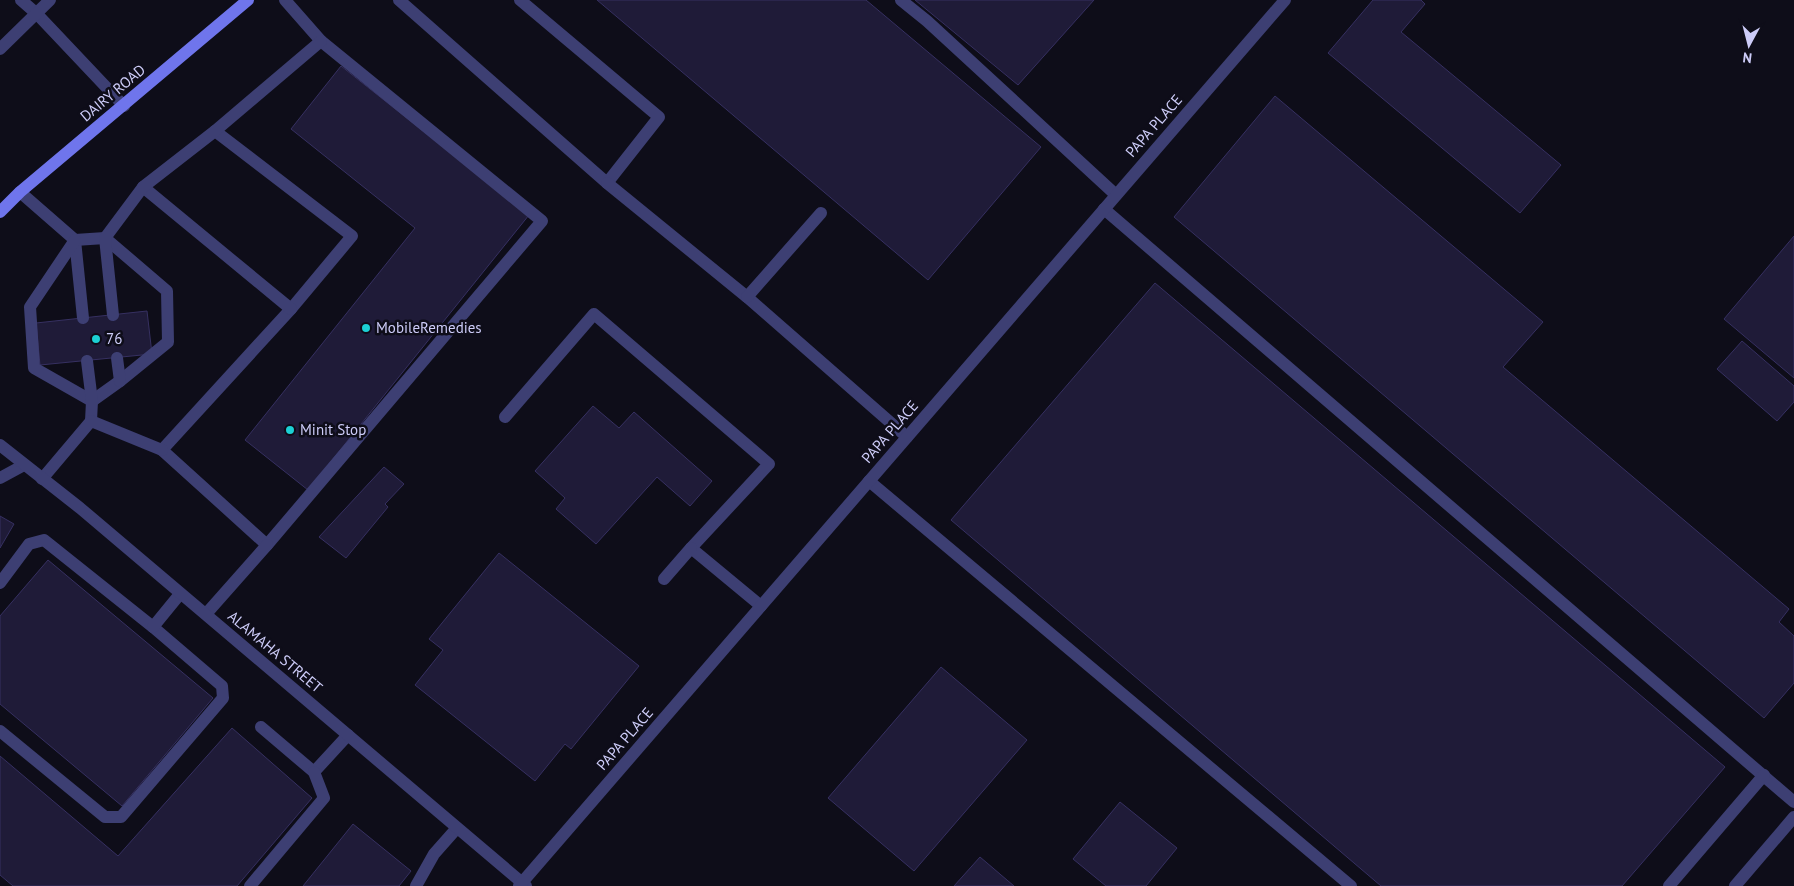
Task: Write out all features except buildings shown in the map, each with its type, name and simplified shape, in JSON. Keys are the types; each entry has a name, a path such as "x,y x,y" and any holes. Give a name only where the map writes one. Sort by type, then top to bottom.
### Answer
{"main road":[{"name":"DAIRY ROAD","path":"0,212 20,192 248,0"}],"street":[{"path":"21,0 124,106"},
{"path":"0,49 50,0"},
{"path":"206,614 267,546 542,222 321,41 285,0"},
{"path":"398,0 607,183 747,297 907,437"},
{"path":"520,0 659,117 607,183"},
{"path":"901,0 927,21 1116,195"},
{"name":"PAPA PLACE","path":"522,885 869,480 1285,0"},
{"path":"114,315 105,238 143,187 215,131 321,41"},
{"path":"162,450 291,309 352,236 215,131"},
{"path":"143,187 291,309"},
{"path":"20,192 75,240 83,318"},
{"path":"1104,209 1794,802"},
{"path":"747,297 821,212"},
{"path":"75,240 105,238 167,291 168,342 92,401"},
{"path":"75,240 30,307 34,368 92,401"},
{"path":"505,417 594,314 769,464 664,578"},
{"path":"118,358 120,381"},
{"path":"42,479 91,421 92,401 87,361"},
{"path":"91,421 162,450 267,546"},
{"name":"ALAMAHA STREET","path":"0,445 80,508 206,614 522,885"},
{"path":"0,478 24,465"},
{"path":"869,480 1351,886"},
{"path":"0,583 29,544 44,540 153,627 222,686 223,698 121,817 105,817 0,731"},
{"path":"691,548 761,606"},
{"path":"153,627 180,594"},
{"path":"250,886 324,798 314,772 261,727"},
{"path":"314,772 348,735"},
{"path":"1668,886 1764,776"},
{"path":"1734,886 1794,817"},
{"path":"416,886 434,854 457,828"}],"place":[{"name":"MobileRemedies","path":"366,328"},
{"name":"76","path":"96,339"},
{"name":"Minit Stop","path":"290,430"}]}
